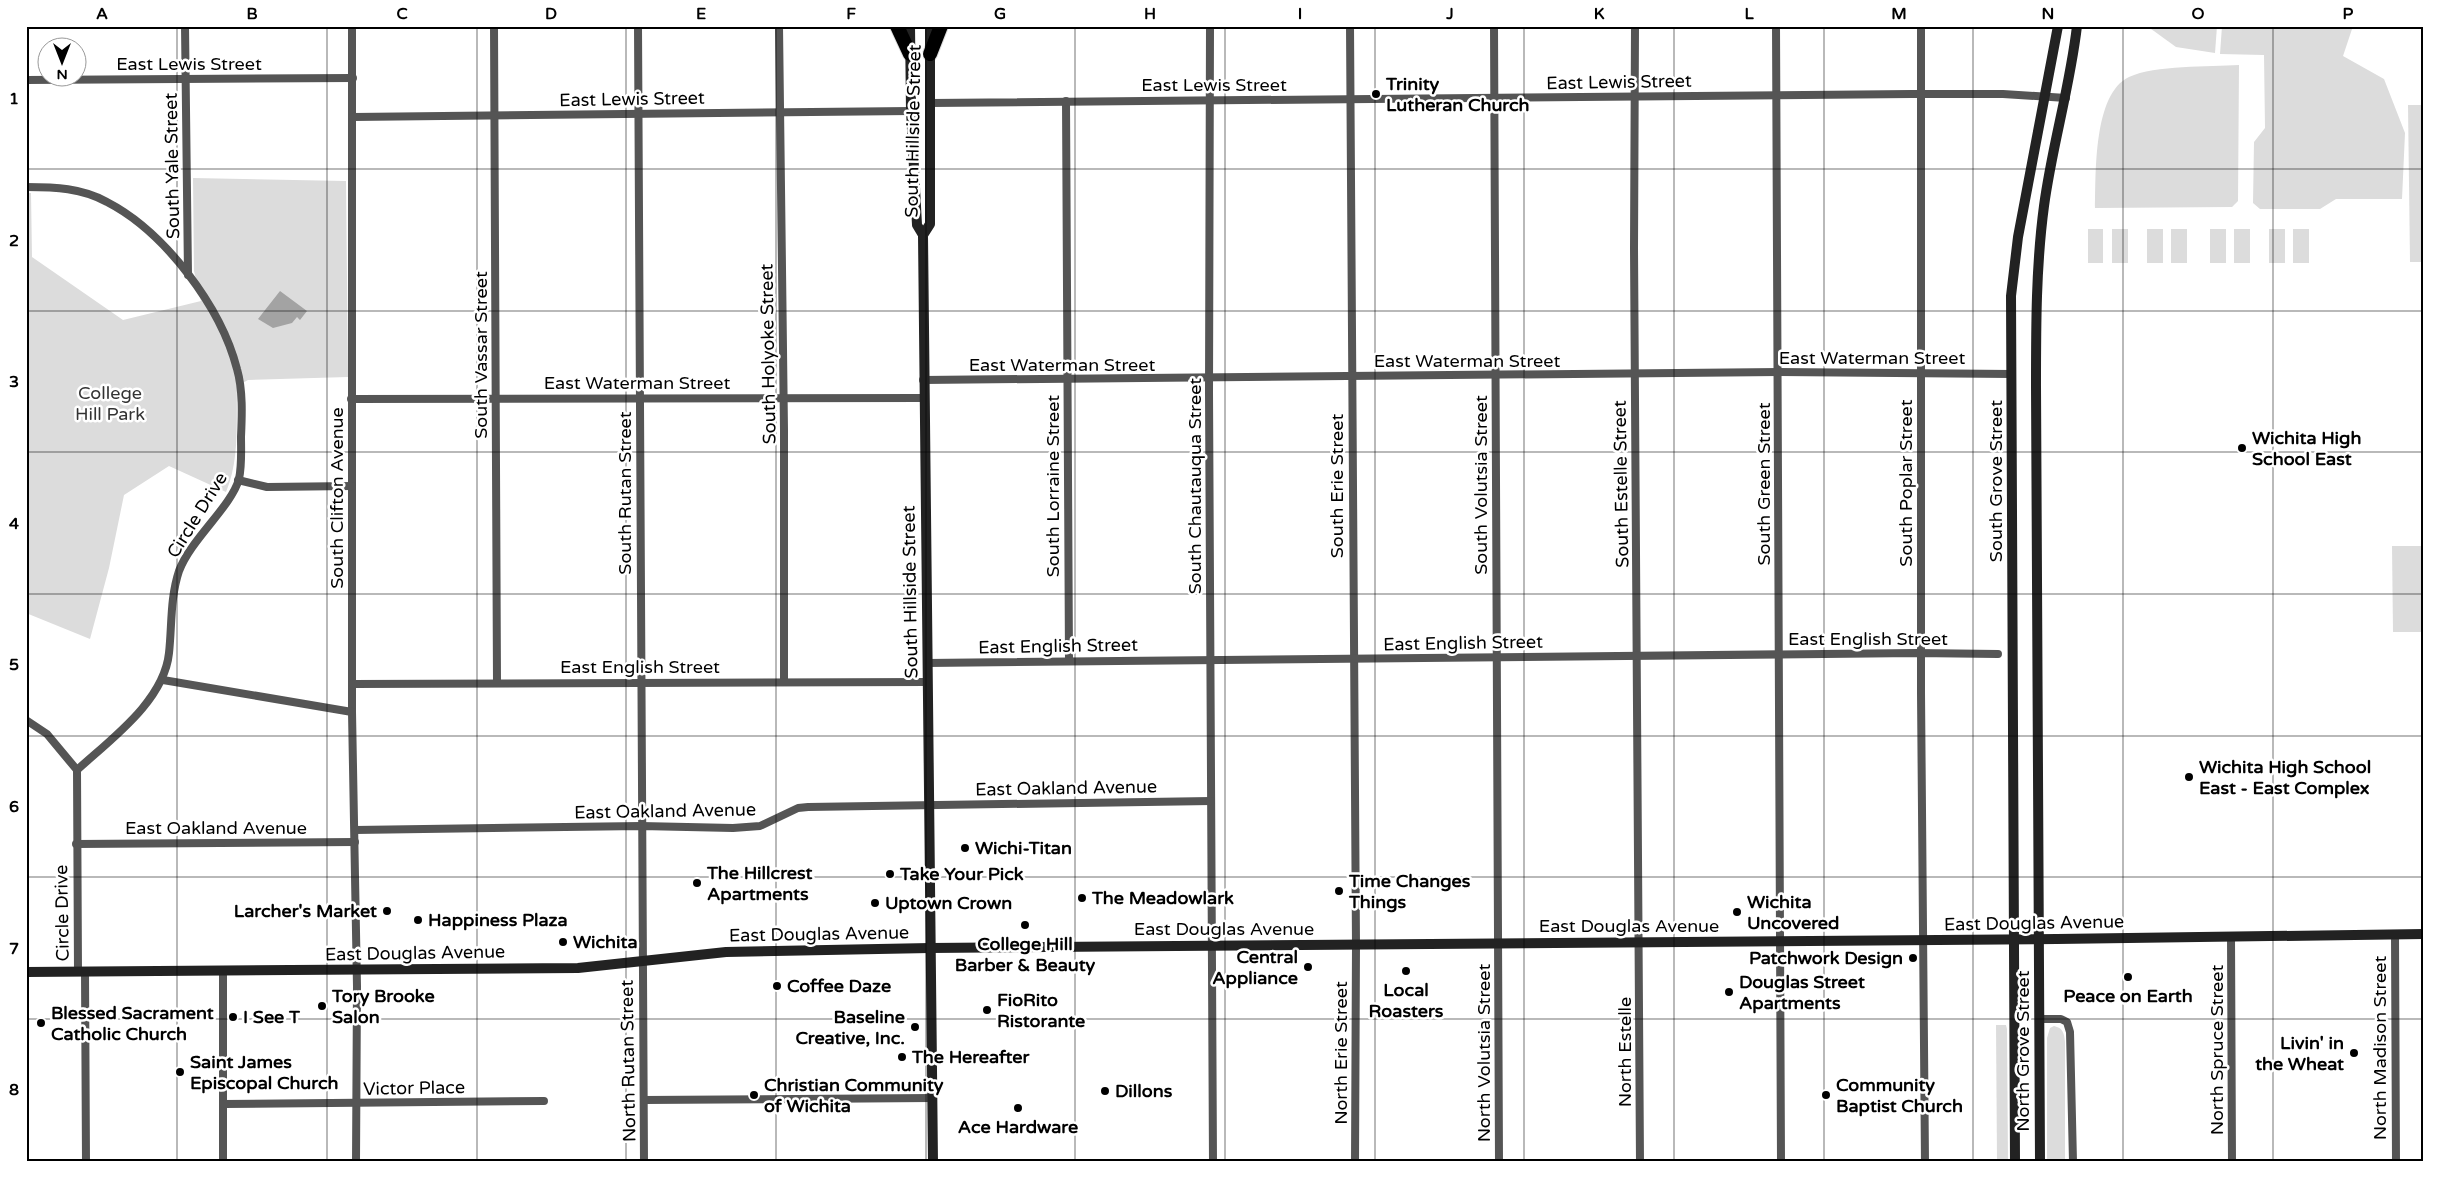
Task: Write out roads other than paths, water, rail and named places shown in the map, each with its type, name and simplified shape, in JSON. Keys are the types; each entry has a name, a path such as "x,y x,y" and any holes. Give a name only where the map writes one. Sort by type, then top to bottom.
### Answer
{"highway":[{"path":"897,26 910,54"},
{"path":"930,54 942,26"}],"main road":[{"name":"South Hillside Street","path":"910,26 911,111 917,225 923,235 923,398 933,1162"},
{"name":"South Hillside Street","path":"923,235 930,224 930,26"},
{"name":"South Grove Street","path":"2015,939 2012,296 2016,252 2047,96 2058,26"},
{"path":"2039,939 2037,282 2044,205 2066,98 2077,26"},
{"name":"East Douglas Avenue","path":"26,972 578,968 726,952 930,948 2424,934"},
{"name":"North Grove Street","path":"2015,939 2016,1162"},
{"name":"North Grove Street","path":"2039,939 2040,1162"}],"street":[{"name":"South Yale Street","path":"185,26 188,275"},
{"name":"South Clifton Avenue","path":"352,26 352,712 355,830 356,1162"},
{"name":"South Vassar Street","path":"494,26 497,683"},
{"name":"South Rutan Street","path":"638,26 642,960"},
{"name":"South Holyoke Street","path":"778,26 784,398 784,682"},
{"name":"South Chautauqua Street","path":"1210,26 1209,378 1213,1162"},
{"name":"South Erie Street","path":"1350,26 1356,945"},
{"name":"South Volutsia Street","path":"1494,26 1499,944"},
{"name":"South Estelle Street","path":"1635,26 1635,375 1640,942"},
{"name":"South Green Street","path":"1776,26 1781,1162"},
{"name":"South Poplar Street","path":"1921,26 1920,653 1925,1162"},
{"name":"East Lewis Street","path":"26,80 353,78"},
{"name":"East Lewis Street","path":"931,103 1921,94 2004,94 2066,98"},
{"name":"South Lorraine Street","path":"1066,101 1069,661"},
{"name":"East Lewis Street","path":"353,117 911,111"},
{"name":"Circle Drive","path":"26,187 63,188 87,193 108,202 144,228 166,247 209,304 226,337 238,370 242,420 238,480 232,494 191,550 180,570 173,600 169,654 163,680 135,717 77,770 76,844 86,1162"},
{"name":"East Waterman Street","path":"923,380 1635,375 1779,372 2011,374"},
{"name":"East Waterman Street","path":"351,399 923,398"},
{"path":"238,480 267,487 352,486"},
{"name":"East English Street","path":"927,663 1780,654 1998,654"},
{"path":"163,680 352,712"},
{"name":"East English Street","path":"353,684 927,682"},
{"path":"26,720 47,734 77,770"},
{"name":"East Oakland Avenue","path":"355,830 760,826 798,808 808,807 1211,801"},
{"name":"East Oakland Avenue","path":"76,844 355,842"},
{"name":"North Madison Street","path":"2394,935 2396,1162"},
{"name":"North Spruce Street","path":"2230,937 2232,1162"},
{"name":"North Estelle","path":"1640,942 1640,1162"},
{"name":"North Volutsia Street","path":"1499,944 1499,1162"},
{"name":"North Erie Street","path":"1355,1162 1356,945"},
{"name":"North Rutan Street","path":"642,960 644,1162"},
{"path":"223,971 223,1162"},
{"path":"2039,1019 2061,1019 2067,1022 2072,1044 2073,1162"},
{"path":"644,1100 932,1098"},
{"name":"Victor Place","path":"224,1104 544,1101"}],"place":[{"name":"Trinity Lutheran Church","path":"1376,94"},
{"name":"Wichita High School East","path":"2242,448"},
{"name":"Wichita High School East - East Complex","path":"2189,777"},
{"name":"Wichi-Titan","path":"965,848"},
{"name":"Take Your Pick","path":"890,874"},
{"name":"The Hillcrest Apartments","path":"697,883"},
{"name":"Time Changes Things","path":"1339,891"},
{"name":"The Meadowlark","path":"1082,898"},
{"name":"Uptown Crown","path":"875,903"},
{"name":"Larcher's Market","path":"387,911"},
{"name":"Wichita Uncovered","path":"1737,912"},
{"name":"Happiness Plaza","path":"418,920"},
{"name":"College Hill Barber & Beauty","path":"1025,925"},
{"name":"Wichita","path":"563,942"},
{"name":"Patchwork Design","path":"1913,958"},
{"name":"Central Appliance","path":"1308,967"},
{"name":"Local Roasters","path":"1406,971"},
{"name":"Peace on Earth","path":"2128,977"},
{"name":"Coffee Daze","path":"777,986"},
{"name":"Douglas Street Apartments","path":"1729,992"},
{"name":"Tory Brooke Salon","path":"322,1006"},
{"name":"FioRito Ristorante","path":"987,1010"},
{"name":"I See T","path":"233,1017"},
{"name":"Blessed Sacrament Catholic Church","path":"41,1023"},
{"name":"Baseline Creative, Inc.","path":"915,1027"},
{"name":"Livin' in the Wheat","path":"2354,1053"},
{"name":"The Hereafter","path":"902,1057"},
{"name":"Saint James Episcopal Church","path":"180,1072"},
{"name":"Dillons","path":"1105,1091"},
{"name":"Christian Community of Wichita","path":"754,1095"},
{"name":"Community Baptist Church","path":"1826,1095"},
{"name":"Ace Hardware","path":"1018,1108"}],"park label":[{"name":"College Hill Park","path":"110,403"}]}
